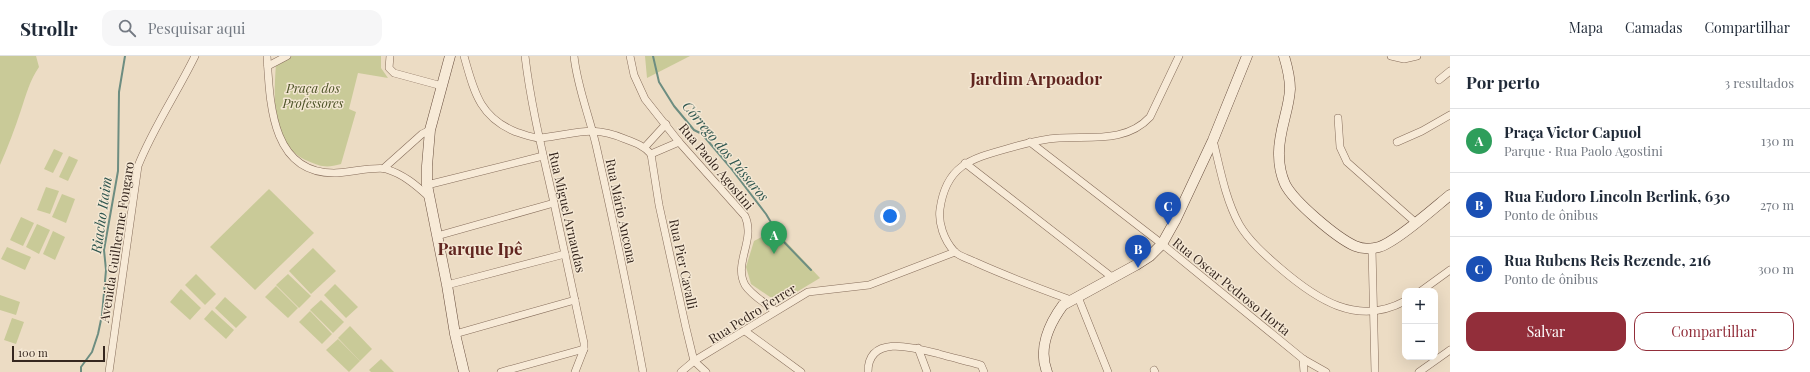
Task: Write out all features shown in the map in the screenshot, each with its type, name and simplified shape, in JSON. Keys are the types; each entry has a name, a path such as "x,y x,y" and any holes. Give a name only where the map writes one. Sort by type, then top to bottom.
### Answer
{"street":[{"name":"Avenida Guilherme Fongaro","path":"109,370 138,166 145,149 183,81 194,56"},
{"path":"267,56 276,127 283,145 291,157 301,165 313,171 332,174 384,168 407,179 429,197"},
{"path":"268,66 287,56"},
{"path":"390,56 389,68 394,73 442,86"},
{"path":"450,56 430,130 427,166 429,197 447,285 455,334 464,372"},
{"path":"464,56 474,91 486,113 505,127 538,138 593,130 617,136 645,147 651,154 679,142"},
{"name":"Rua Miguel Arnaudas","path":"525,56 538,138 554,203 584,349"},
{"name":"Rua Mário Ancona","path":"574,56 578,82 593,130 642,372"},
{"name":"Rua Paolo Agostini","path":"630,56 639,89 679,142 745,216 749,225 749,235 743,259 742,276 746,285 752,292 775,311"},
{"path":"1108,372 1074,298 1012,278 955,252 944,235 940,210 945,189 950,178 965,163 977,157 1030,142 1058,138 1118,135 1132,132 1150,117 1179,56"},
{"path":"1047,372 1044,355 1048,334 1056,314 1063,305 1150,256 1162,244 1176,219 1213,140 1247,56"},
{"path":"1284,56 1290,88 1280,140 1279,155 1281,172 1286,185 1297,201 1341,238 1356,246 1372,249 1381,247 1450,195"},
{"path":"1391,56 1404,59 1417,56"},
{"path":"1439,80 1450,71"},
{"path":"1397,142 1422,131 1450,115"},
{"path":"1338,118 1340,148 1347,162 1415,222"},
{"path":"645,147 666,124"},
{"path":"384,168 422,134 430,130"},
{"path":"1213,140 1228,199 1240,224 1259,250 1294,280 1334,306 1352,310 1373,311 1402,302"},
{"name":"Rua Oscar Pedroso Horta","path":"1030,142 1162,244 1303,358 1326,372"},
{"name":"Rua Pier Cavalli","path":"651,154 659,205 694,361"},
{"path":"428,185 543,156"},
{"path":"965,163 1113,278"},
{"path":"437,236 554,203"},
{"path":"1372,249 1375,372"},
{"name":"Rua Pedro Ferrer","path":"681,372 694,361 808,292 869,285 955,252"},
{"path":"447,285 565,254"},
{"path":"1425,288 1450,270"},
{"path":"455,334 575,300"},
{"path":"745,331 801,372"},
{"path":"868,372 869,361 876,352 884,347 895,345 918,348 983,369"},
{"path":"918,348 926,372"},
{"path":"501,372 584,349"},
{"path":"575,372 584,349"},
{"path":"1419,372 1450,350"},
{"path":"1303,358 1304,372"},
{"path":"694,361 706,372"}],"green space":[{"path":"0,56 36,56 39,67 28,88 14,131 0,165"},
{"name":"Praça dos Professores","path":"292,56 381,56 381,68 388,78 358,73 349,109 356,112 341,164 324,166 308,161 296,154 287,144 281,132 275,105 276,63"},
{"path":"645,56 690,56 647,78"},
{"path":"54,149 63,153 53,173 44,169"},
{"path":"69,156 78,160 68,181 59,177"},
{"path":"46,187 59,191 50,214 37,210"},
{"path":"269,189 314,233 255,290 210,247"},
{"path":"62,194 75,199 66,223 52,217"},
{"path":"21,217 34,223 23,246 10,240"},
{"path":"37,224 50,230 39,254 26,247"},
{"path":"775,230 820,278 785,299 770,297 751,284 746,267 754,241"},
{"path":"53,231 65,237 55,260 43,254"},
{"path":"7,247 31,257 25,270 1,259"},
{"path":"313,248 336,271 311,294 289,271"},
{"path":"196,274 216,294 205,305 185,285"},
{"path":"288,274 311,296 299,308 276,285"},
{"path":"335,284 358,307 346,318 324,295"},
{"path":"276,286 298,308 288,318 265,297"},
{"path":"181,289 201,308 190,320 170,302"},
{"path":"0,295 20,302 16,315 0,310"},
{"path":"225,297 247,317 236,328 215,308"},
{"path":"321,300 344,322 333,333 310,310"},
{"path":"212,310 234,330 226,339 204,319"},
{"path":"310,311 332,334 322,344 299,322"},
{"path":"12,318 24,322 16,344 4,340"},
{"path":"350,326 372,349 360,361 338,338"},
{"path":"338,339 360,361 349,372 326,350"},
{"path":"381,359 394,372 371,372 369,370"}],"waterway":[{"name":"Riacho Itaim","path":"81,372 81,367 92,352 102,315 106,270 104,250 118,171 119,92 125,56"},
{"name":"Córrego dos Pássaros","path":"653,56 659,82 674,106 694,130 702,134 730,167 766,214 781,239 811,270"}],"place":[{"name":"Rua Rubens Reis Rezende, 216","path":"1168,225"},
{"name":"Praça Victor Capuol","path":"774,254"},
{"name":"Rua Eudoro Lincoln Berlink, 630","path":"1138,268"}],"district":[{"name":"Jardim Arpoador","path":"1036,78"},
{"name":"Parque Ipê","path":"480,248"}]}
